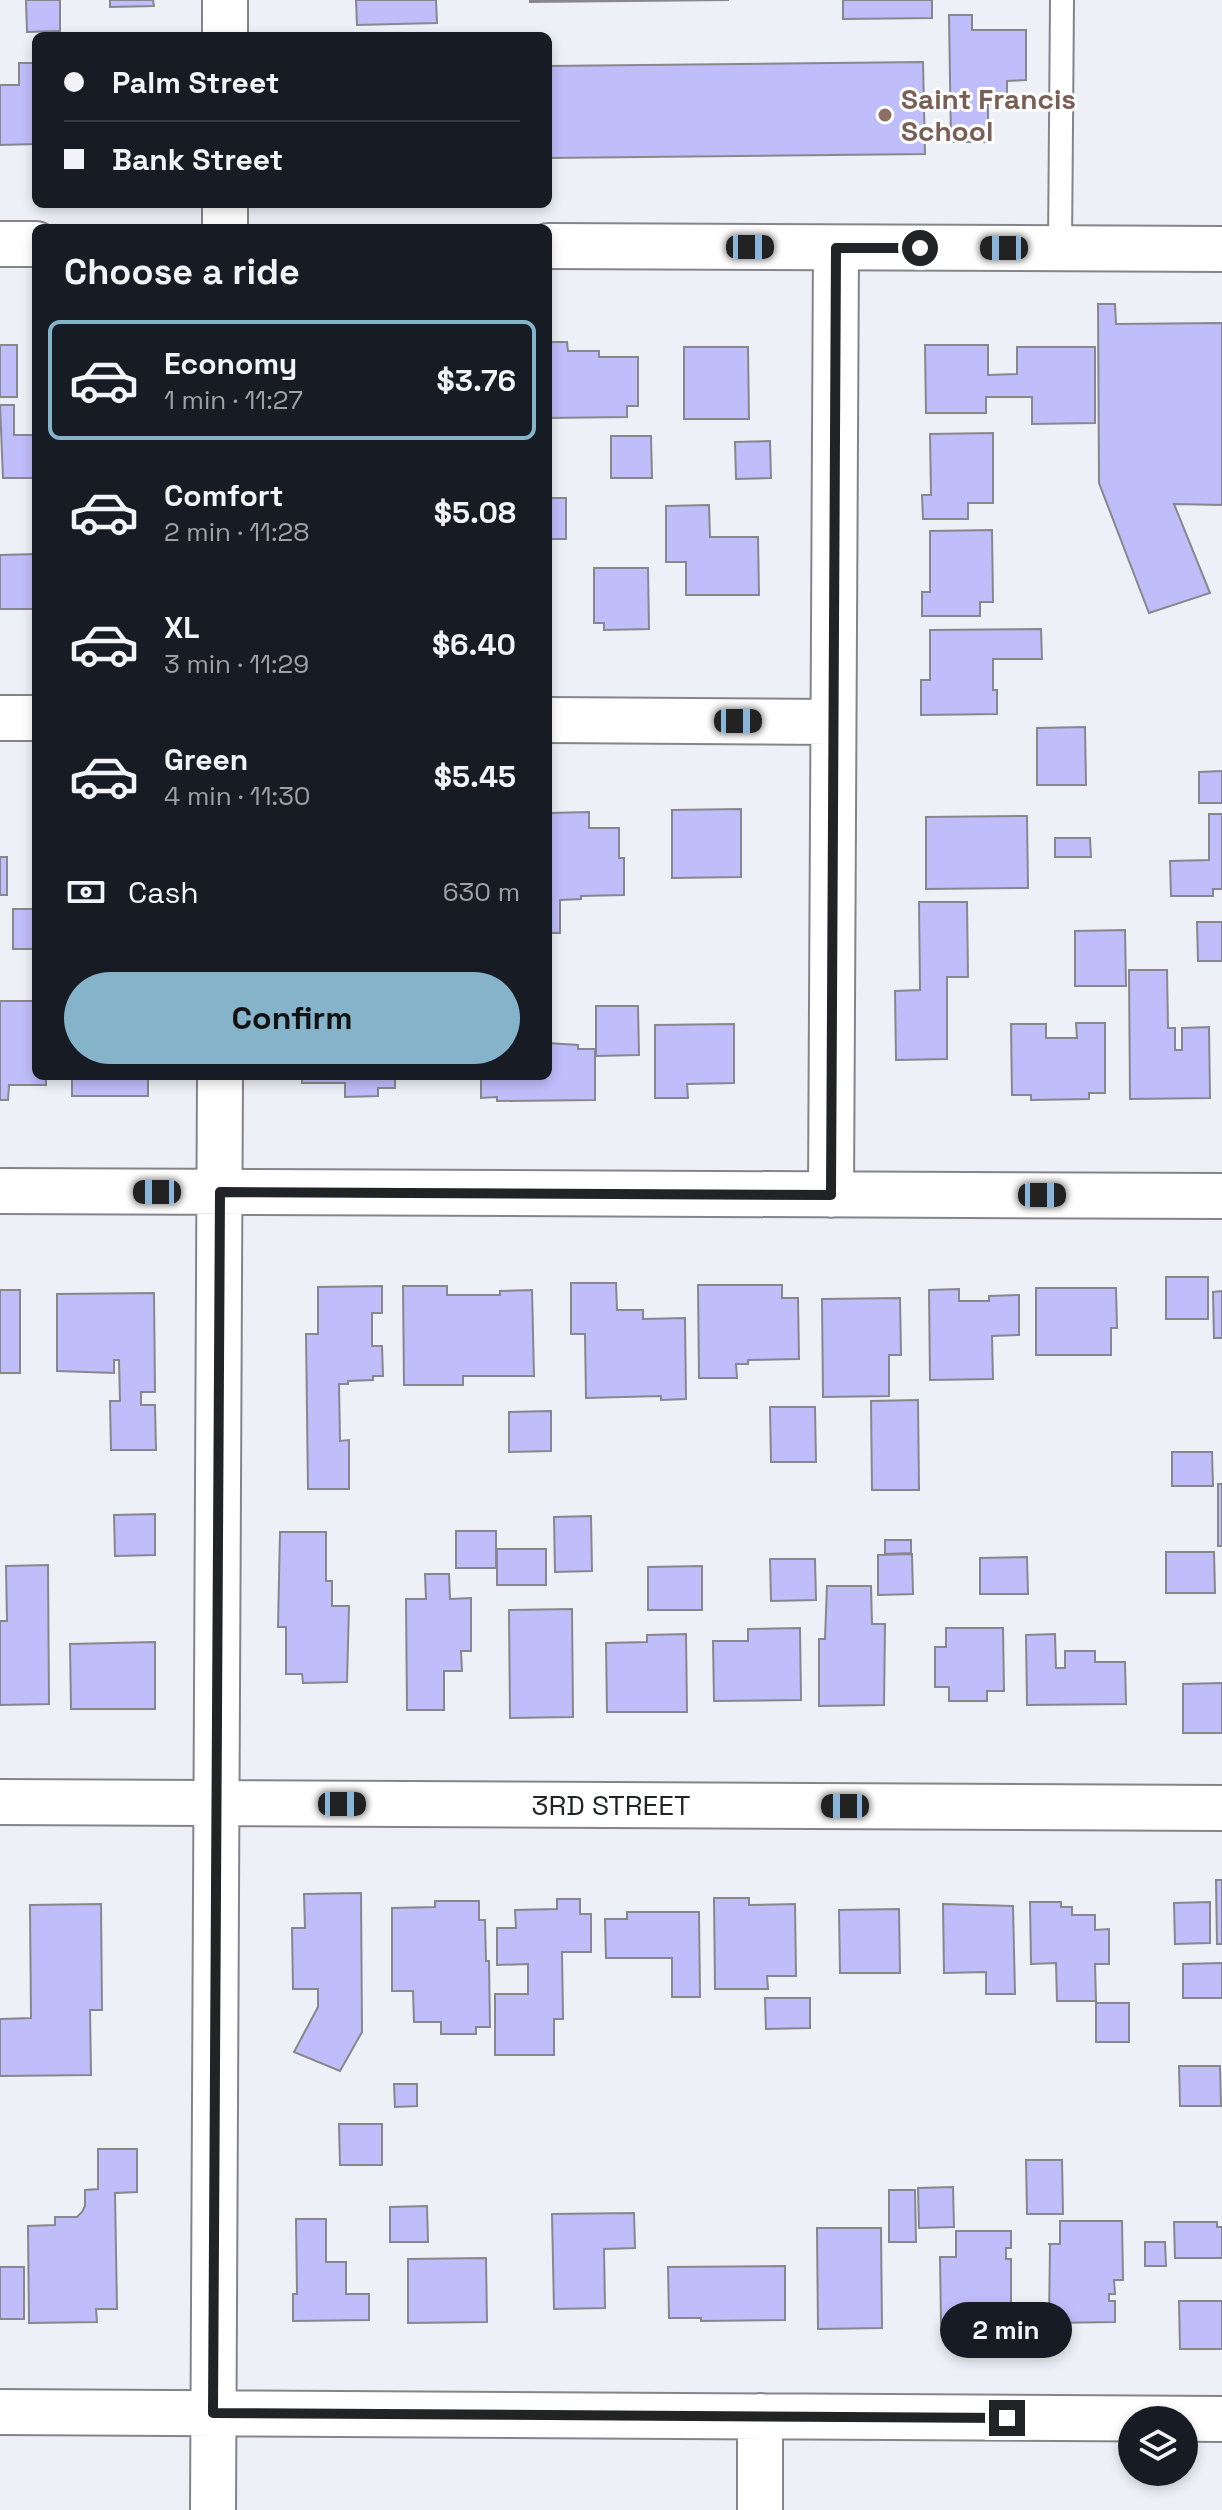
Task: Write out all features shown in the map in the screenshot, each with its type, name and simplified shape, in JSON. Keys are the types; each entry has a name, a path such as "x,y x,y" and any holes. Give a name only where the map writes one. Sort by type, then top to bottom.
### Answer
{"street":[{"path":"225,0 225,32"},
{"path":"0,244 32,244"},
{"path":"552,246 1222,249"},
{"path":"831,1195 836,248"},
{"path":"0,718 32,718"},
{"path":"552,720 833,722"},
{"path":"213,2510 220,1080"},
{"path":"0,1191 1222,1196"},
{"name":"3RD STREET","path":"0,1802 1222,1808"},
{"path":"0,2412 1222,2419"},
{"path":"760,2416 760,2510"}],"lane":[{"path":"1060,248 1062,0"}],"building":[{"path":"26,0 60,0 60,31 27,32"},
{"path":"110,0 153,0 154,6 110,7"},
{"path":"356,0 436,0 437,23 357,25"},
{"path":"530,0 729,0 530,2"},
{"path":"843,0 932,0 932,18 843,19"},
{"path":"949,15 972,15 972,30 1026,30 1026,80 1007,81 1007,94 988,95 988,142 951,142"},
{"path":"923,62 925,154 552,158 552,66"},
{"path":"19,63 32,63 32,144 0,145 0,85 19,85"},
{"path":"1098,304 1115,304 1116,324 1222,323 1222,505 1174,504 1210,593 1149,613 1099,483"},
{"path":"552,342 567,342 568,351 599,351 599,357 638,357 638,406 627,406 627,417 552,418"},
{"path":"0,345 17,345 17,397 0,397"},
{"path":"925,345 988,345 988,375 1017,374 1017,347 1095,347 1095,423 1032,424 1032,397 986,397 986,413 926,413"},
{"path":"684,347 748,347 749,419 684,419"},
{"path":"0,405 14,405 14,435 32,435 32,478 3,478"},
{"path":"993,433 993,503 968,503 968,519 923,519 922,495 931,495 930,434"},
{"path":"611,436 651,436 652,478 611,478"},
{"path":"770,441 771,478 736,479 735,442"},
{"path":"552,498 566,498 566,539 552,539"},
{"path":"709,505 710,537 758,537 759,595 686,595 686,562 666,562 666,506"},
{"path":"992,530 993,602 980,602 980,616 922,616 922,592 930,592 930,531"},
{"path":"32,554 32,609 0,609 0,555"},
{"path":"594,568 648,568 649,629 604,630 604,623 594,623"},
{"path":"1041,629 1042,659 993,659 997,714 921,715 921,680 930,680 930,630"},
{"path":"1085,727 1086,785 1037,785 1037,728"},
{"path":"1222,771 1222,803 1199,803 1199,772"},
{"path":"741,809 741,877 672,878 672,810"},
{"path":"589,812 589,828 619,828 619,858 624,858 624,895 560,900 560,933 552,933 552,813"},
{"path":"1209,814 1222,814 1222,889 1213,889 1213,896 1171,896 1170,861 1209,860"},
{"path":"1027,816 1028,888 926,889 926,817"},
{"path":"1055,838 1090,838 1091,857 1055,857"},
{"path":"0,857 7,857 7,895 0,895"},
{"path":"919,902 967,902 968,977 947,977 947,1059 896,1060 895,991 920,990"},
{"path":"13,909 32,909 32,949 13,949"},
{"path":"1197,922 1222,922 1222,961 1198,961"},
{"path":"1125,930 1126,986 1075,986 1075,931"},
{"path":"1129,970 1167,970 1168,1028 1175,1028 1175,1050 1182,1050 1182,1028 1209,1027 1210,1098 1130,1099"},
{"path":"0,1001 32,1001 32,1080 46,1080 46,1085 9,1085 8,1100 0,1100"},
{"path":"596,1006 638,1006 639,1055 596,1056"},
{"path":"1076,1023 1105,1023 1105,1093 1089,1093 1089,1099 1031,1100 1031,1095 1012,1095 1011,1024 1046,1024 1046,1038 1077,1038"},
{"path":"734,1024 734,1083 687,1084 688,1098 655,1098 655,1025"},
{"path":"552,1043 595,1049 595,1100 497,1101 497,1097 481,1098 481,1080 552,1080"},
{"path":"72,1080 148,1080 148,1096 72,1096"},
{"path":"302,1080 395,1080 395,1088 378,1088 378,1096 345,1097 345,1083 302,1083"},
{"path":"1166,1277 1208,1277 1208,1319 1166,1319"},
{"path":"571,1283 616,1283 617,1310 643,1310 643,1319 685,1318 686,1399 661,1400 661,1396 586,1398 585,1334 571,1334"},
{"path":"698,1285 782,1285 782,1298 798,1298 799,1359 748,1360 748,1364 736,1364 737,1378 699,1378"},
{"path":"382,1286 382,1313 372,1313 372,1346 382,1346 383,1376 339,1384 340,1441 349,1440 349,1489 308,1489 306,1334 318,1334 318,1287"},
{"path":"403,1286 447,1286 447,1295 500,1295 500,1291 532,1290 534,1376 463,1376 463,1385 404,1385"},
{"path":"1036,1288 1116,1288 1117,1328 1111,1328 1111,1355 1036,1355"},
{"path":"959,1289 959,1301 989,1301 989,1296 1019,1295 1019,1335 992,1336 993,1379 930,1380 929,1290"},
{"path":"0,1290 20,1290 20,1373 0,1373"},
{"path":"1222,1291 1222,1338 1214,1338 1213,1292"},
{"path":"154,1293 155,1392 141,1392 141,1405 155,1405 156,1450 111,1450 110,1401 120,1401 119,1360 114,1360 114,1373 57,1371 57,1294"},
{"path":"900,1298 901,1355 889,1355 889,1396 823,1397 822,1299"},
{"path":"918,1400 919,1490 872,1490 871,1401"},
{"path":"770,1407 815,1407 816,1462 771,1462"},
{"path":"551,1411 551,1451 509,1452 509,1412"},
{"path":"1172,1452 1212,1452 1213,1486 1172,1486"},
{"path":"1218,1484 1222,1484 1222,1546 1218,1546"},
{"path":"155,1514 155,1555 115,1556 114,1515"},
{"path":"591,1516 592,1571 555,1572 554,1517"},
{"path":"456,1531 496,1531 496,1568 456,1568"},
{"path":"280,1532 326,1532 326,1581 332,1581 332,1606 349,1606 347,1682 303,1683 302,1674 286,1674 286,1627 278,1627"},
{"path":"885,1540 911,1540 911,1553 885,1554"},
{"path":"497,1549 546,1549 546,1585 497,1585"},
{"path":"1166,1552 1214,1552 1215,1593 1166,1593"},
{"path":"912,1554 913,1594 878,1595 878,1555"},
{"path":"1027,1557 1028,1594 980,1594 980,1558"},
{"path":"770,1559 815,1559 816,1600 771,1601"},
{"path":"48,1565 49,1704 0,1705 0,1621 7,1621 6,1566"},
{"path":"702,1566 702,1610 648,1610 648,1567"},
{"path":"425,1574 449,1574 450,1599 471,1598 471,1651 461,1651 462,1671 444,1671 444,1710 407,1710 406,1599 426,1599"},
{"path":"827,1586 871,1586 872,1624 885,1624 884,1705 819,1706 819,1639 825,1639"},
{"path":"572,1609 573,1717 510,1718 509,1610"},
{"path":"800,1628 801,1700 714,1701 713,1641 748,1641 748,1629"},
{"path":"946,1628 1003,1628 1004,1691 987,1691 987,1701 949,1701 949,1687 935,1687 935,1647 946,1647"},
{"path":"686,1634 687,1712 607,1712 606,1643 647,1642 647,1635"},
{"path":"1055,1634 1056,1668 1065,1668 1065,1651 1095,1651 1095,1662 1125,1662 1126,1704 1027,1705 1026,1635"},
{"path":"155,1642 155,1709 71,1709 70,1644"},
{"path":"1222,1683 1222,1733 1183,1733 1183,1684"},
{"path":"1216,1880 1222,1880 1222,1944 1217,1944"},
{"path":"361,1893 362,2032 340,2071 294,2052 318,2007 318,1989 293,1989 292,1928 305,1928 304,1894"},
{"path":"714,1898 749,1898 749,1905 795,1904 796,1976 767,1976 768,1989 715,1989"},
{"path":"557,1899 580,1899 580,1914 591,1914 591,1952 562,1952 563,2019 554,2019 554,2055 495,2055 495,1994 528,1994 528,1964 497,1965 497,1928 516,1928 515,1910 557,1909"},
{"path":"435,1901 479,1901 479,1920 485,1920 490,2027 476,2027 476,2034 441,2034 441,2022 414,2022 413,1991 392,1991 392,1908 435,1907"},
{"path":"1030,1902 1061,1902 1061,1907 1072,1907 1072,1915 1095,1915 1095,1930 1109,1929 1109,1964 1095,1964 1096,2001 1057,2001 1056,1963 1031,1964"},
{"path":"1210,1902 1210,1943 1175,1944 1174,1903"},
{"path":"101,1904 102,2010 90,2010 91,2075 0,2076 0,2019 31,2018 30,1905"},
{"path":"943,1904 1013,1906 1015,1994 986,1994 986,1972 944,1973"},
{"path":"899,1909 900,1973 840,1973 839,1910"},
{"path":"627,1912 699,1912 700,1997 672,1997 672,1958 606,1958 605,1919 627,1919"},
{"path":"1222,1963 1222,1998 1183,1998 1183,1964"},
{"path":"765,1998 810,1998 810,2028 766,2029"},
{"path":"1096,2003 1129,2003 1129,2042 1096,2042"},
{"path":"1179,2066 1220,2066 1221,2106 1180,2106"},
{"path":"394,2084 417,2084 417,2106 395,2107"},
{"path":"339,2124 382,2124 382,2165 340,2165"},
{"path":"98,2149 137,2149 137,2192 115,2193 117,2309 96,2309 97,2322 29,2323 28,2226 55,2225 55,2217 77,2217 82,2212 85,2190 98,2189"},
{"path":"1026,2160 1062,2160 1063,2214 1027,2214"},
{"path":"953,2187 954,2227 919,2228 918,2188"},
{"path":"889,2190 915,2190 916,2242 889,2242"},
{"path":"427,2206 428,2242 390,2242 390,2207"},
{"path":"634,2213 635,2248 604,2249 605,2308 554,2309 552,2214"},
{"path":"296,2219 326,2219 326,2262 346,2262 346,2294 369,2294 369,2320 293,2321 293,2294 297,2294"},
{"path":"1060,2221 1122,2221 1123,2280 1114,2280 1115,2294 1109,2294 1109,2301 1115,2301 1115,2322 1049,2323 1050,2244 1060,2244"},
{"path":"1174,2222 1217,2222 1217,2227 1222,2227 1222,2258 1175,2258"},
{"path":"817,2228 881,2228 882,2328 818,2329"},
{"path":"956,2231 1011,2231 1011,2248 1006,2248 1006,2259 1011,2259 1011,2314 974,2315 974,2323 941,2323 940,2257 956,2257"},
{"path":"1145,2242 1165,2242 1166,2266 1145,2266"},
{"path":"486,2258 487,2322 408,2323 408,2259"},
{"path":"785,2266 785,2320 701,2321 701,2318 669,2318 668,2267"},
{"path":"0,2267 24,2267 24,2319 0,2319"},
{"path":"1179,2301 1222,2301 1222,2349 1180,2349"}],"place":[{"name":"Saint Francis School","path":"885,115"}],"route":[{"path":"920,248 836,248 831,1195 220,1192 213,2413 1007,2418"}]}
